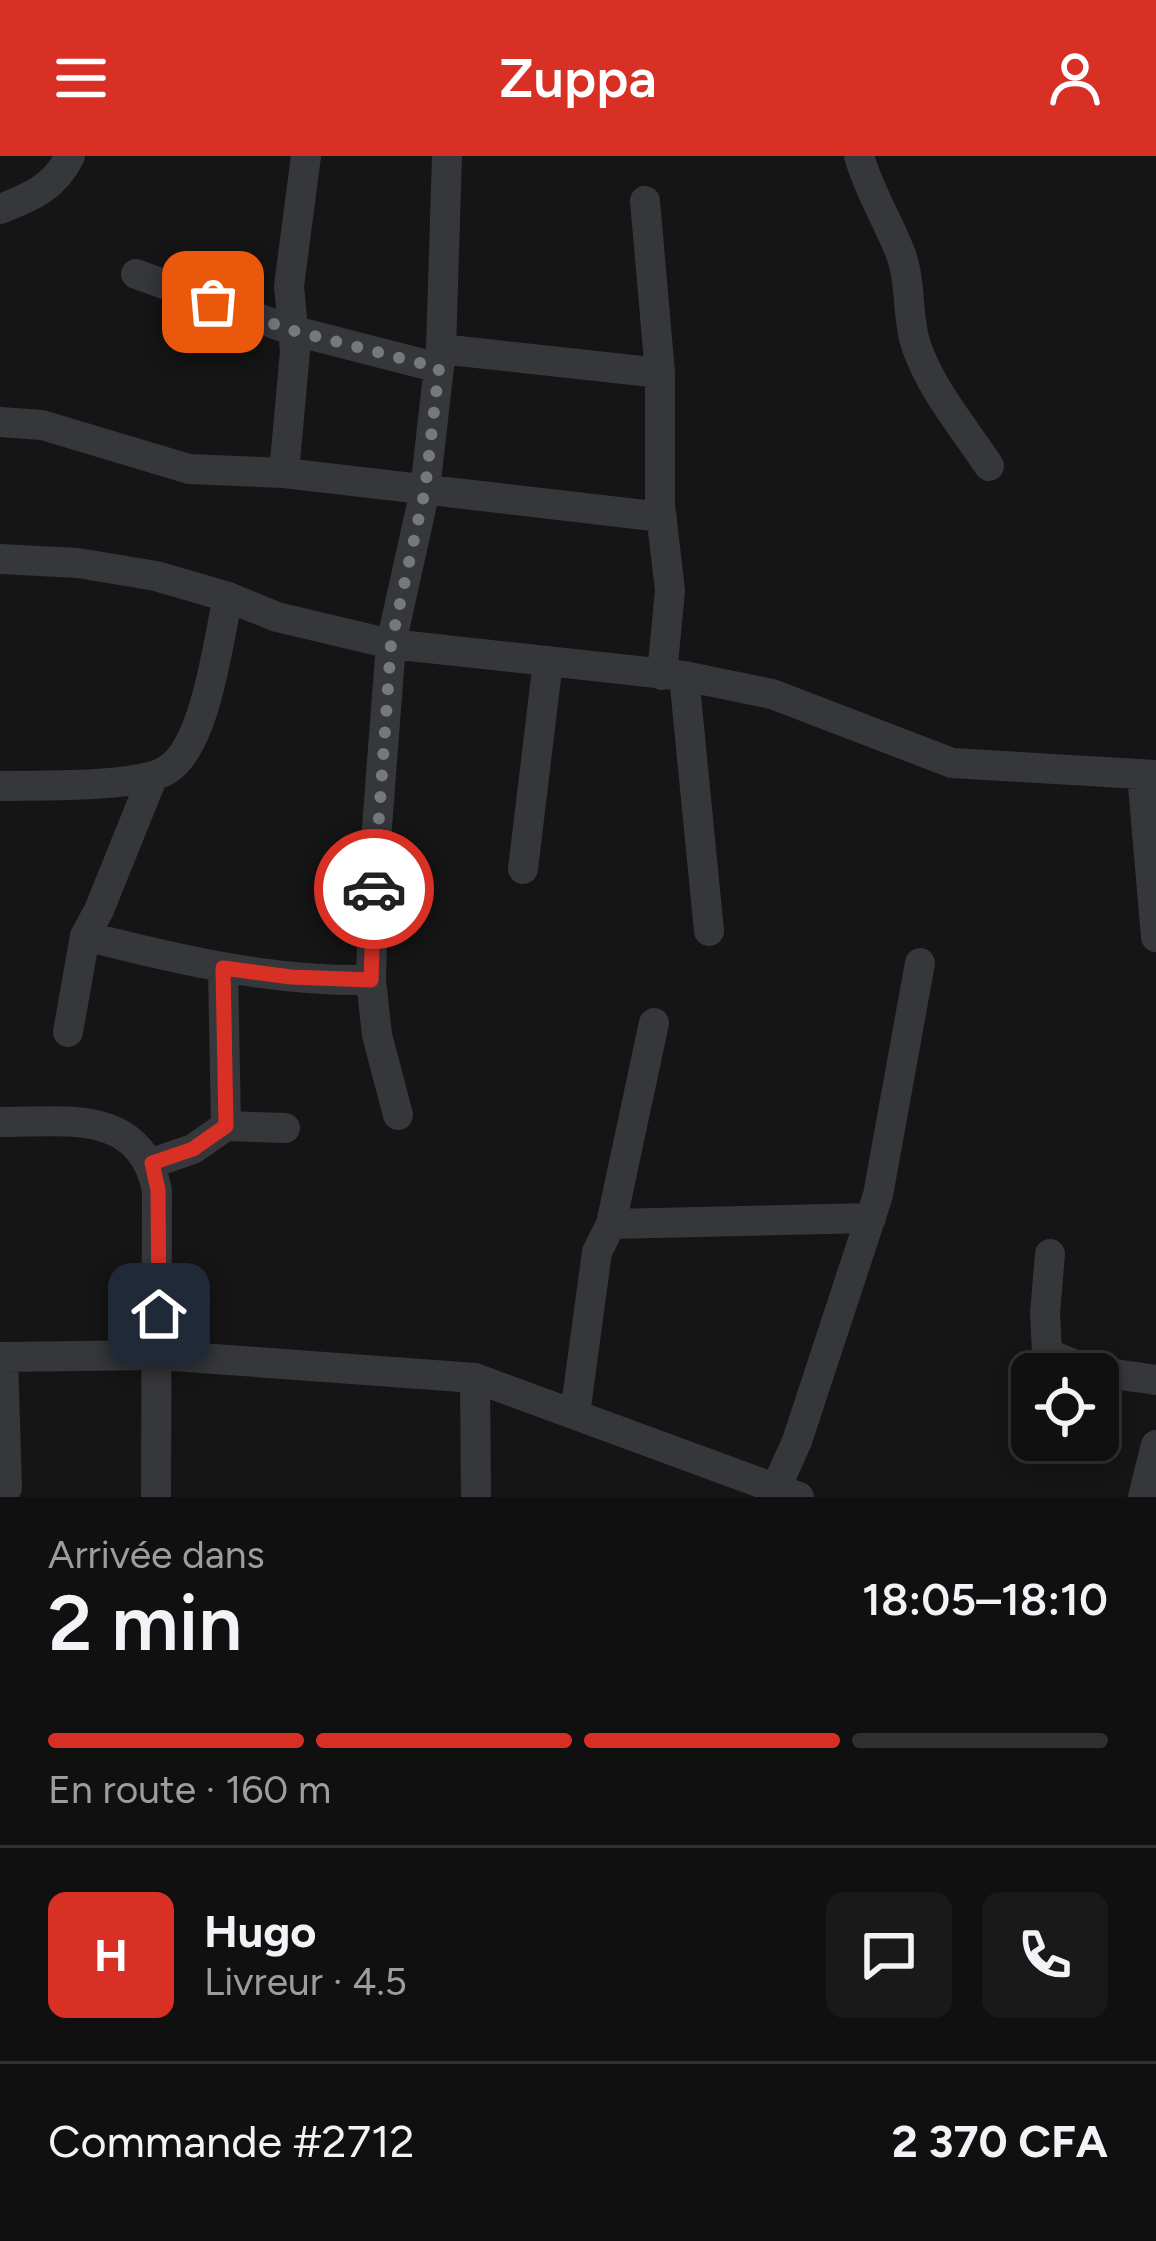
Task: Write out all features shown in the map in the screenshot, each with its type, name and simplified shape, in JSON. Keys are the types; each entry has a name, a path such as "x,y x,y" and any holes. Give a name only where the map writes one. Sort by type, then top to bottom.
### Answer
{"street":[{"path":"0,209 39,194 61,175 70,156"},
{"path":"284,473 295,350 289,286 306,156"},
{"path":"398,1115 377,1035 371,980 374,866 391,644 425,490 440,358 447,156"},
{"path":"859,156 868,188 901,254 910,290 913,338 923,365 989,466"},
{"path":"645,201 660,373 662,517 673,675 709,931"},
{"path":"136,274 291,330 440,358 660,373"},
{"path":"0,422 42,425 189,469 284,473 662,517"},
{"path":"0,560 118,569 228,597 278,617 391,644 673,675 772,694 952,763 1149,775 1156,938"},
{"path":"0,786 153,776 170,769 187,750 197,728 228,597"},
{"path":"523,869 548,661"},
{"path":"68,1033 85,936 153,776"},
{"path":"85,936 223,968 371,980"},
{"path":"7,1488 2,1357 159,1355 475,1378 783,1494 878,1195 920,963"},
{"path":"223,968 226,1126"},
{"path":"575,1414 598,1252 611,1224 654,1023"},
{"path":"0,1122 69,1121 111,1127 152,1163 158,1190 157,1497"},
{"path":"152,1163 193,1149 226,1126 285,1128"},
{"path":"611,1224 871,1218"},
{"path":"1050,1254 1047,1352 1096,1371 1156,1380"},
{"path":"475,1378 476,1497"},
{"path":"1143,1497 1156,1445"}],"building":[{"path":"193,303 244,322 234,348 183,328"}],"way so far":[{"path":"213,302 291,330 439,368 425,490 391,644 374,889"}],"route":[{"path":"159,1314 158,1190 152,1163 193,1149 226,1126 223,968 371,980 374,889"}]}
